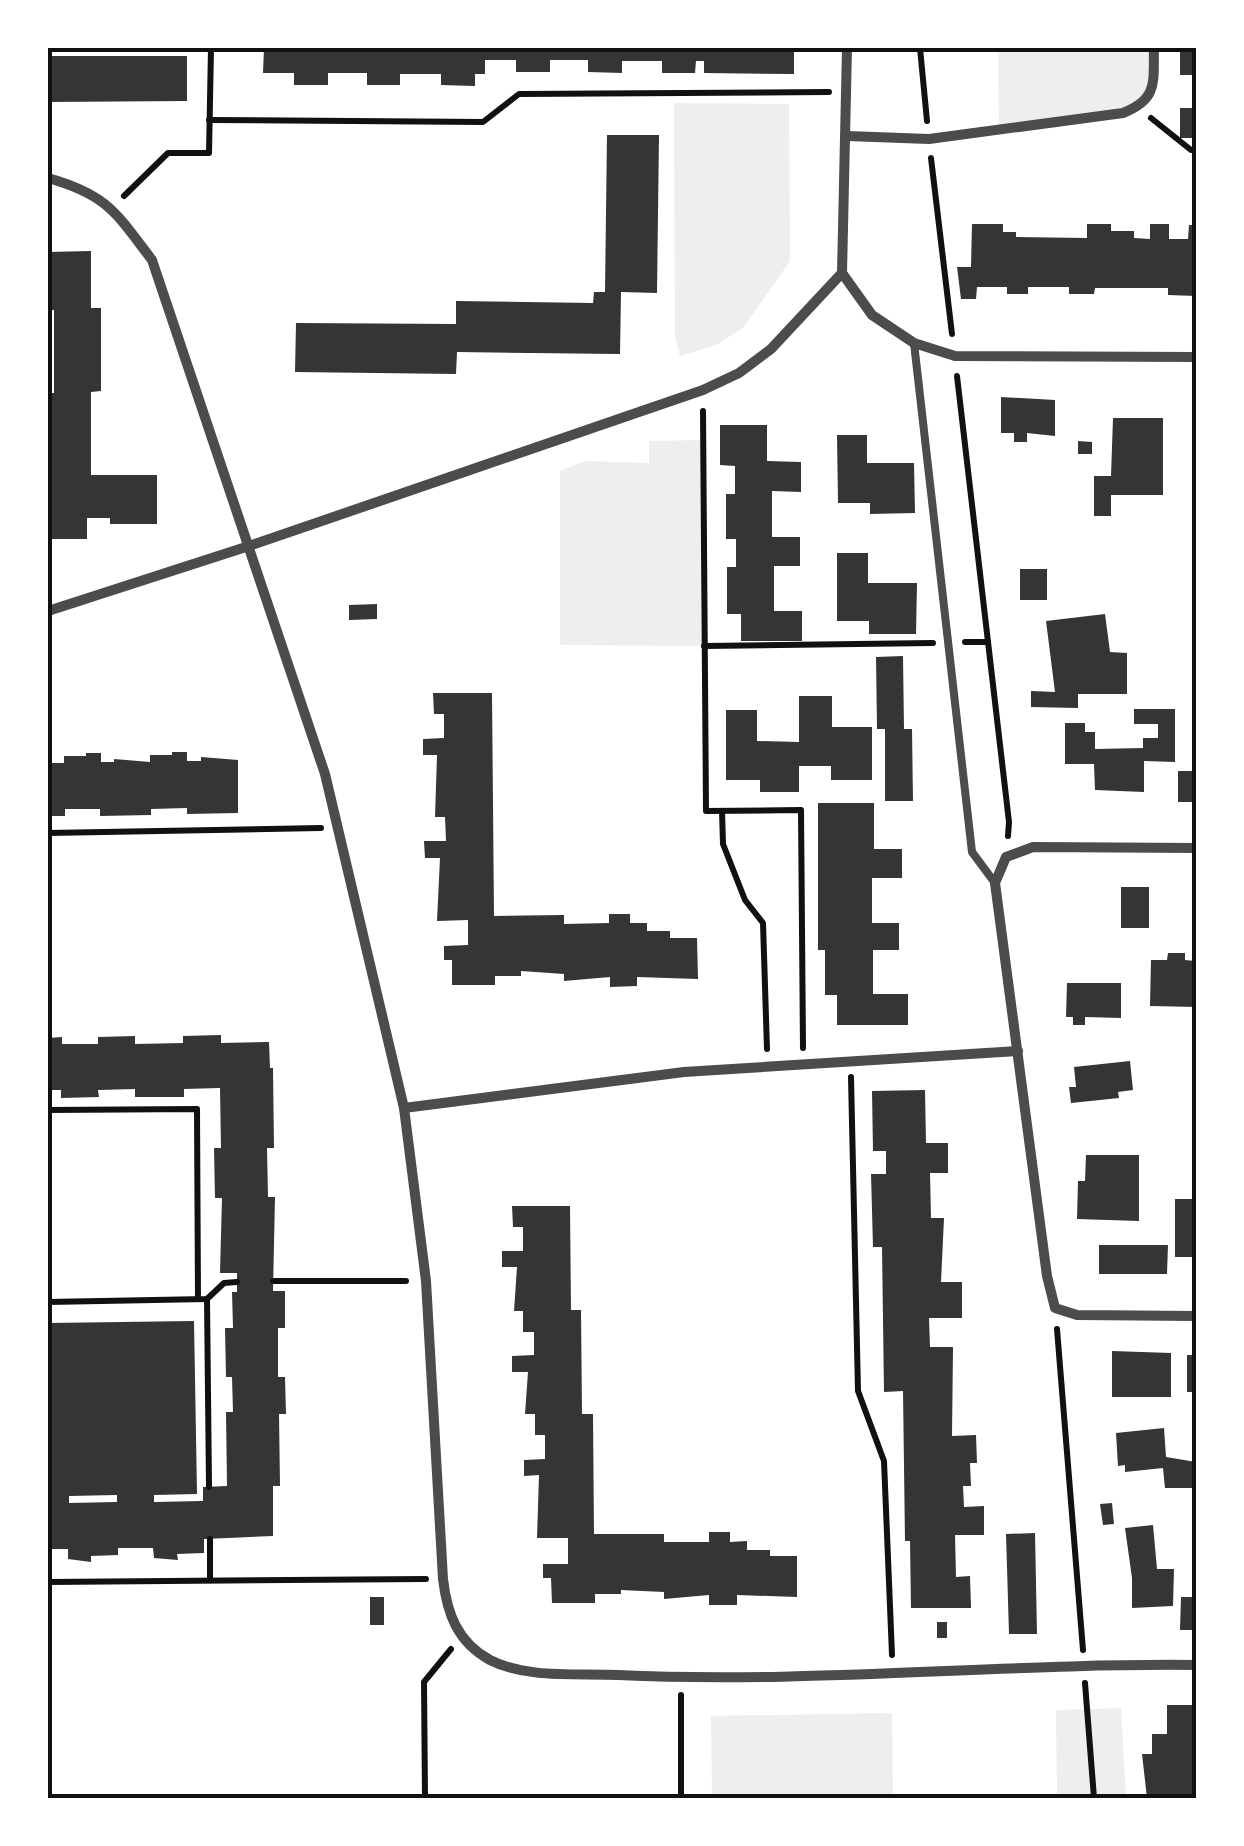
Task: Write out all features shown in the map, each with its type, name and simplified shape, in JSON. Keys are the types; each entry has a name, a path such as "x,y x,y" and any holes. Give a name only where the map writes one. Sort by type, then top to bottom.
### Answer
{"street":[{"path":"847,48 842,273 872,315 914,343 955,356 1196,358"},
{"path":"847,136 929,139 1123,113 1138,108 1153,88 1154,48"},
{"path":"48,178 78,186 112,208 152,260 325,774 404,1108 426,1281 443,1579 447,1610 462,1638 491,1660 526,1670 680,1678 892,1674 1084,1664 1196,1664"},
{"path":"48,611 703,390 739,374 771,349 842,273"},
{"path":"1196,848 1033,847 1006,857 994,883 1046,1276 1055,1308 1076,1316 1196,1316"},
{"path":"404,1108 684,1072 1018,1052"}],"lane":[{"path":"914,343 972,852 994,883"}],"path":[{"path":"112,208 168,152 210,152 211,48"},
{"path":"920,48 1009,822 1006,857"},
{"path":"210,120 483,122 519,94 847,92"},
{"path":"1138,108 1196,150"},
{"path":"703,390 706,811 801,810 803,1064"},
{"path":"704,646 988,642"},
{"path":"722,811 723,844 745,900 763,923 767,1066"},
{"path":"48,833 338,828"},
{"path":"851,1061 858,1391 884,1461 892,1674"},
{"path":"48,1110 197,1109 198,1299"},
{"path":"273,1282 426,1281"},
{"path":"209,1487 208,1299 224,1282 237,1282"},
{"path":"48,1302 208,1299"},
{"path":"1055,1308 1094,1798"},
{"path":"210,1540 210,1580"},
{"path":"48,1582 443,1579"},
{"path":"425,1798 424,1682 462,1638"},
{"path":"680,1678 682,1798"}],"shaded area":[{"path":"998,48 1154,48 1153,88 1139,107 999,130"},
{"path":"674,103 789,104 790,261 743,328 716,345 680,356 675,337"},
{"path":"703,440 704,646 560,645 560,471 585,461 649,463 649,441"},
{"path":"1121,1708 1126,1798 1057,1798 1056,1710"},
{"path":"892,1713 893,1798 712,1798 711,1716"}],"building":[{"path":"264,48 794,48 794,74 704,73 704,61 696,61 695,73 662,73 662,61 622,61 622,73 588,72 588,60 550,60 550,72 516,72 516,60 485,60 485,74 475,74 475,86 441,85 441,74 400,74 400,85 367,85 367,73 328,73 328,85 294,85 294,73 263,73"},
{"path":"1180,48 1196,48 1196,75 1180,75"},
{"path":"48,56 187,56 187,101 48,102"},
{"path":"1180,108 1196,108 1196,138 1180,138"},
{"path":"607,135 659,135 657,293 621,292 620,354 457,352 456,374 295,372 296,323 456,324 456,301 593,303 594,292 605,292"},
{"path":"972,224 1003,224 1003,232 1016,232 1016,237 1087,238 1087,224 1111,224 1111,231 1134,231 1134,238 1150,239 1150,224 1169,224 1169,239 1188,239 1189,225 1196,225 1196,296 1168,295 1168,288 1095,288 1094,294 1069,294 1069,287 1028,287 1028,294 1007,294 1007,287 977,287 976,299 961,299 957,267 971,267"},
{"path":"91,251 91,308 101,308 101,391 91,392 91,475 157,475 157,524 110,524 110,518 87,518 87,539 48,539 48,393 54,393 54,310 48,310 48,252"},
{"path":"1001,397 1055,400 1055,436 1027,433 1027,442 1014,442 1014,433 1001,433"},
{"path":"1113,418 1163,418 1163,495 1111,495 1111,516 1094,516 1094,476 1111,476"},
{"path":"720,425 767,425 767,461 801,462 801,492 772,491 772,537 800,537 800,566 774,566 774,611 802,611 802,641 741,641 741,614 727,614 727,567 736,567 736,539 726,539 726,494 735,494 735,466 720,465"},
{"path":"837,435 867,435 867,463 914,463 915,513 870,514 870,503 838,503"},
{"path":"1078,441 1092,442 1092,454 1078,454"},
{"path":"837,553 868,553 868,583 917,583 916,634 869,634 869,621 837,621"},
{"path":"1020,569 1047,569 1047,600 1020,600"},
{"path":"377,604 377,619 349,620 349,605"},
{"path":"1105,614 1110,652 1127,653 1127,694 1078,694 1078,708 1031,707 1031,691 1055,692 1046,621"},
{"path":"903,656 904,729 912,729 913,801 885,801 885,729 877,729 876,657"},
{"path":"433,693 492,693 494,916 564,915 564,924 609,923 609,914 630,914 630,923 647,923 647,931 670,931 670,938 697,938 698,979 637,977 637,986 610,987 610,977 564,981 564,974 521,971 521,976 495,976 495,985 452,985 452,960 444,960 444,946 468,945 468,920 437,921 440,858 425,858 424,841 446,841 445,817 435,817 437,755 423,755 423,739 444,738 444,714 434,714"},
{"path":"799,696 832,696 832,727 872,727 872,780 831,780 831,766 799,766 799,792 760,792 760,780 726,780 726,710 757,710 757,741 799,742"},
{"path":"1134,709 1175,709 1175,762 1144,761 1144,792 1095,790 1094,764 1065,764 1065,723 1085,723 1085,732 1095,732 1095,749 1143,748 1143,738 1158,738 1158,724 1134,724"},
{"path":"187,752 187,761 201,761 201,757 238,760 238,813 187,814 187,808 151,809 151,815 100,816 100,809 65,809 65,816 48,816 48,763 64,763 64,756 86,753 101,753 101,762 150,762 150,755"},
{"path":"1178,771 1196,771 1196,802 1178,802"},
{"path":"818,803 874,803 874,849 902,849 902,878 872,878 872,923 899,923 899,950 873,950 873,994 908,994 908,1025 837,1025 837,995 825,995 825,950 818,950"},
{"path":"1121,887 1149,887 1149,928 1121,928"},
{"path":"1168,953 1185,953 1185,960 1196,961 1196,1007 1150,1006 1151,960 1167,960"},
{"path":"1067,983 1121,983 1121,1018 1085,1017 1085,1025 1073,1025 1073,1017 1066,1017"},
{"path":"221,1035 221,1043 269,1042 274,1148 267,1148 268,1197 275,1197 273,1291 285,1291 285,1328 278,1328 278,1377 285,1377 286,1414 279,1414 280,1486 273,1486 273,1536 204,1539 204,1553 177,1554 178,1560 154,1558 153,1548 118,1548 118,1555 91,1556 91,1562 68,1559 68,1549 48,1549 48,1323 194,1321 197,1494 154,1495 154,1502 203,1501 203,1487 227,1486 226,1412 233,1412 232,1377 226,1377 225,1328 233,1328 232,1292 237,1292 237,1273 220,1273 222,1198 215,1198 214,1148 221,1148 220,1088 184,1089 184,1097 135,1097 135,1089 98,1090 99,1097 61,1098 61,1090 48,1090 48,1038 62,1037 62,1044 98,1044 98,1037 135,1036 135,1044 183,1043 183,1036","holes":["117,1495 117,1502 69,1503 69,1496"]},
{"path":"1130,1061 1133,1090 1118,1092 1119,1098 1071,1103 1069,1087 1076,1087 1074,1067"},
{"path":"925,1090 926,1143 948,1143 948,1173 930,1173 931,1218 944,1218 941,1282 962,1282 962,1318 929,1318 930,1347 953,1347 952,1436 976,1435 977,1463 970,1463 971,1486 963,1486 964,1507 984,1506 984,1535 955,1535 956,1577 970,1576 971,1608 911,1608 910,1541 905,1541 903,1391 884,1392 882,1247 873,1247 871,1174 886,1174 886,1151 873,1151 872,1091"},
{"path":"1086,1155 1139,1155 1139,1221 1077,1219 1078,1181 1085,1181"},
{"path":"1175,1199 1196,1199 1196,1257 1175,1257"},
{"path":"512,1206 570,1206 571,1310 581,1310 582,1414 593,1414 594,1534 664,1534 664,1542 709,1542 709,1532 730,1532 730,1542 747,1541 747,1550 770,1550 770,1556 797,1556 797,1597 737,1595 737,1605 709,1605 709,1595 664,1599 664,1592 621,1590 621,1594 595,1594 595,1603 552,1603 551,1578 543,1578 543,1564 568,1564 568,1538 537,1538 539,1475 524,1476 524,1460 545,1459 545,1435 535,1435 535,1414 525,1414 528,1372 512,1372 512,1356 534,1355 534,1332 523,1332 523,1311 514,1311 517,1267 502,1267 502,1251 523,1251 523,1227 513,1227"},
{"path":"1099,1245 1168,1245 1167,1274 1099,1274"},
{"path":"1112,1351 1171,1353 1171,1397 1112,1397"},
{"path":"1187,1355 1196,1355 1196,1392 1187,1392"},
{"path":"1164,1428 1166,1457 1196,1462 1196,1488 1165,1488 1163,1468 1125,1472 1125,1465 1118,1466 1116,1433"},
{"path":"1112,1503 1114,1524 1103,1525 1100,1504"},
{"path":"1153,1525 1157,1569 1174,1569 1173,1606 1132,1608 1125,1528"},
{"path":"1035,1533 1037,1634 1009,1634 1006,1534"},
{"path":"370,1597 384,1597 384,1625 370,1625"},
{"path":"1181,1597 1196,1597 1196,1630 1180,1630"},
{"path":"937,1622 947,1622 947,1638 937,1638"},
{"path":"1167,1705 1196,1705 1196,1798 1147,1798 1142,1754 1152,1754 1152,1734 1167,1734"}]}
